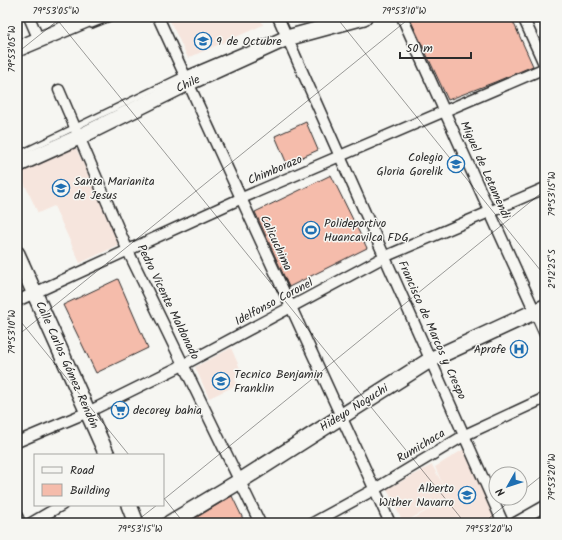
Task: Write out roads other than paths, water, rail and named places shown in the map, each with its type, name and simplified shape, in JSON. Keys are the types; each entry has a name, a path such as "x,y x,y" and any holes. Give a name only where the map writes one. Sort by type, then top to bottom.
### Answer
{"main road":[{"name":"Chile","path":"17,165 77,132 186,79 285,34 364,17"},
{"path":"17,49 89,23"},
{"name":"Calle Carlos Gómez Rendón","path":"17,254 107,454"},
{"name":"Hideyo Noguchi","path":"170,523 240,481 430,360 540,309"},
{"path":"129,506 136,523"}],"street":[{"path":"29,17 39,40"},
{"name":"Calicuchima","path":"158,17 390,523"},
{"name":"Francisco de Marcos y Crespo","path":"278,17 503,523"},
{"name":"Miguel de Letamendi","path":"402,17 490,212 540,309 545,334"},
{"path":"523,17 545,67"},
{"name":"Chimborazo","path":"17,301 242,198 545,67"},
{"name":"Pedro Vicente Maldonado","path":"59,90 128,251 260,523"},
{"name":"Idelfonso Coronel","path":"17,442 88,412 184,365 384,257 545,188"},
{"name":"Rumichaca","path":"313,523 465,435 545,398"},
{"path":"31,523 60,506"},
{"path":"515,523 545,506"},
{"path":"17,516 20,523"}],"lane":[{"path":"89,23 112,17"},
{"path":"313,24 334,17"},
{"name":"Chile","path":"186,79 249,48"},
{"name":"Chile","path":"17,154 77,132"}],"place":[{"name":"9 de Octubre","path":"203,41"},
{"name":"Colegio Gloria Gorelik","path":"456,164"},
{"name":"Santa Marianita de Jesus","path":"61,188"},
{"name":"Polideportivo Huancavilca FDG","path":"311,230"},
{"name":"Aprofe","path":"519,349"},
{"name":"Tecnico Benjamin Franklin","path":"221,381"},
{"name":"decorey bahia","path":"120,410"},
{"name":"Alberto Wither Navarro","path":"467,495"}]}
